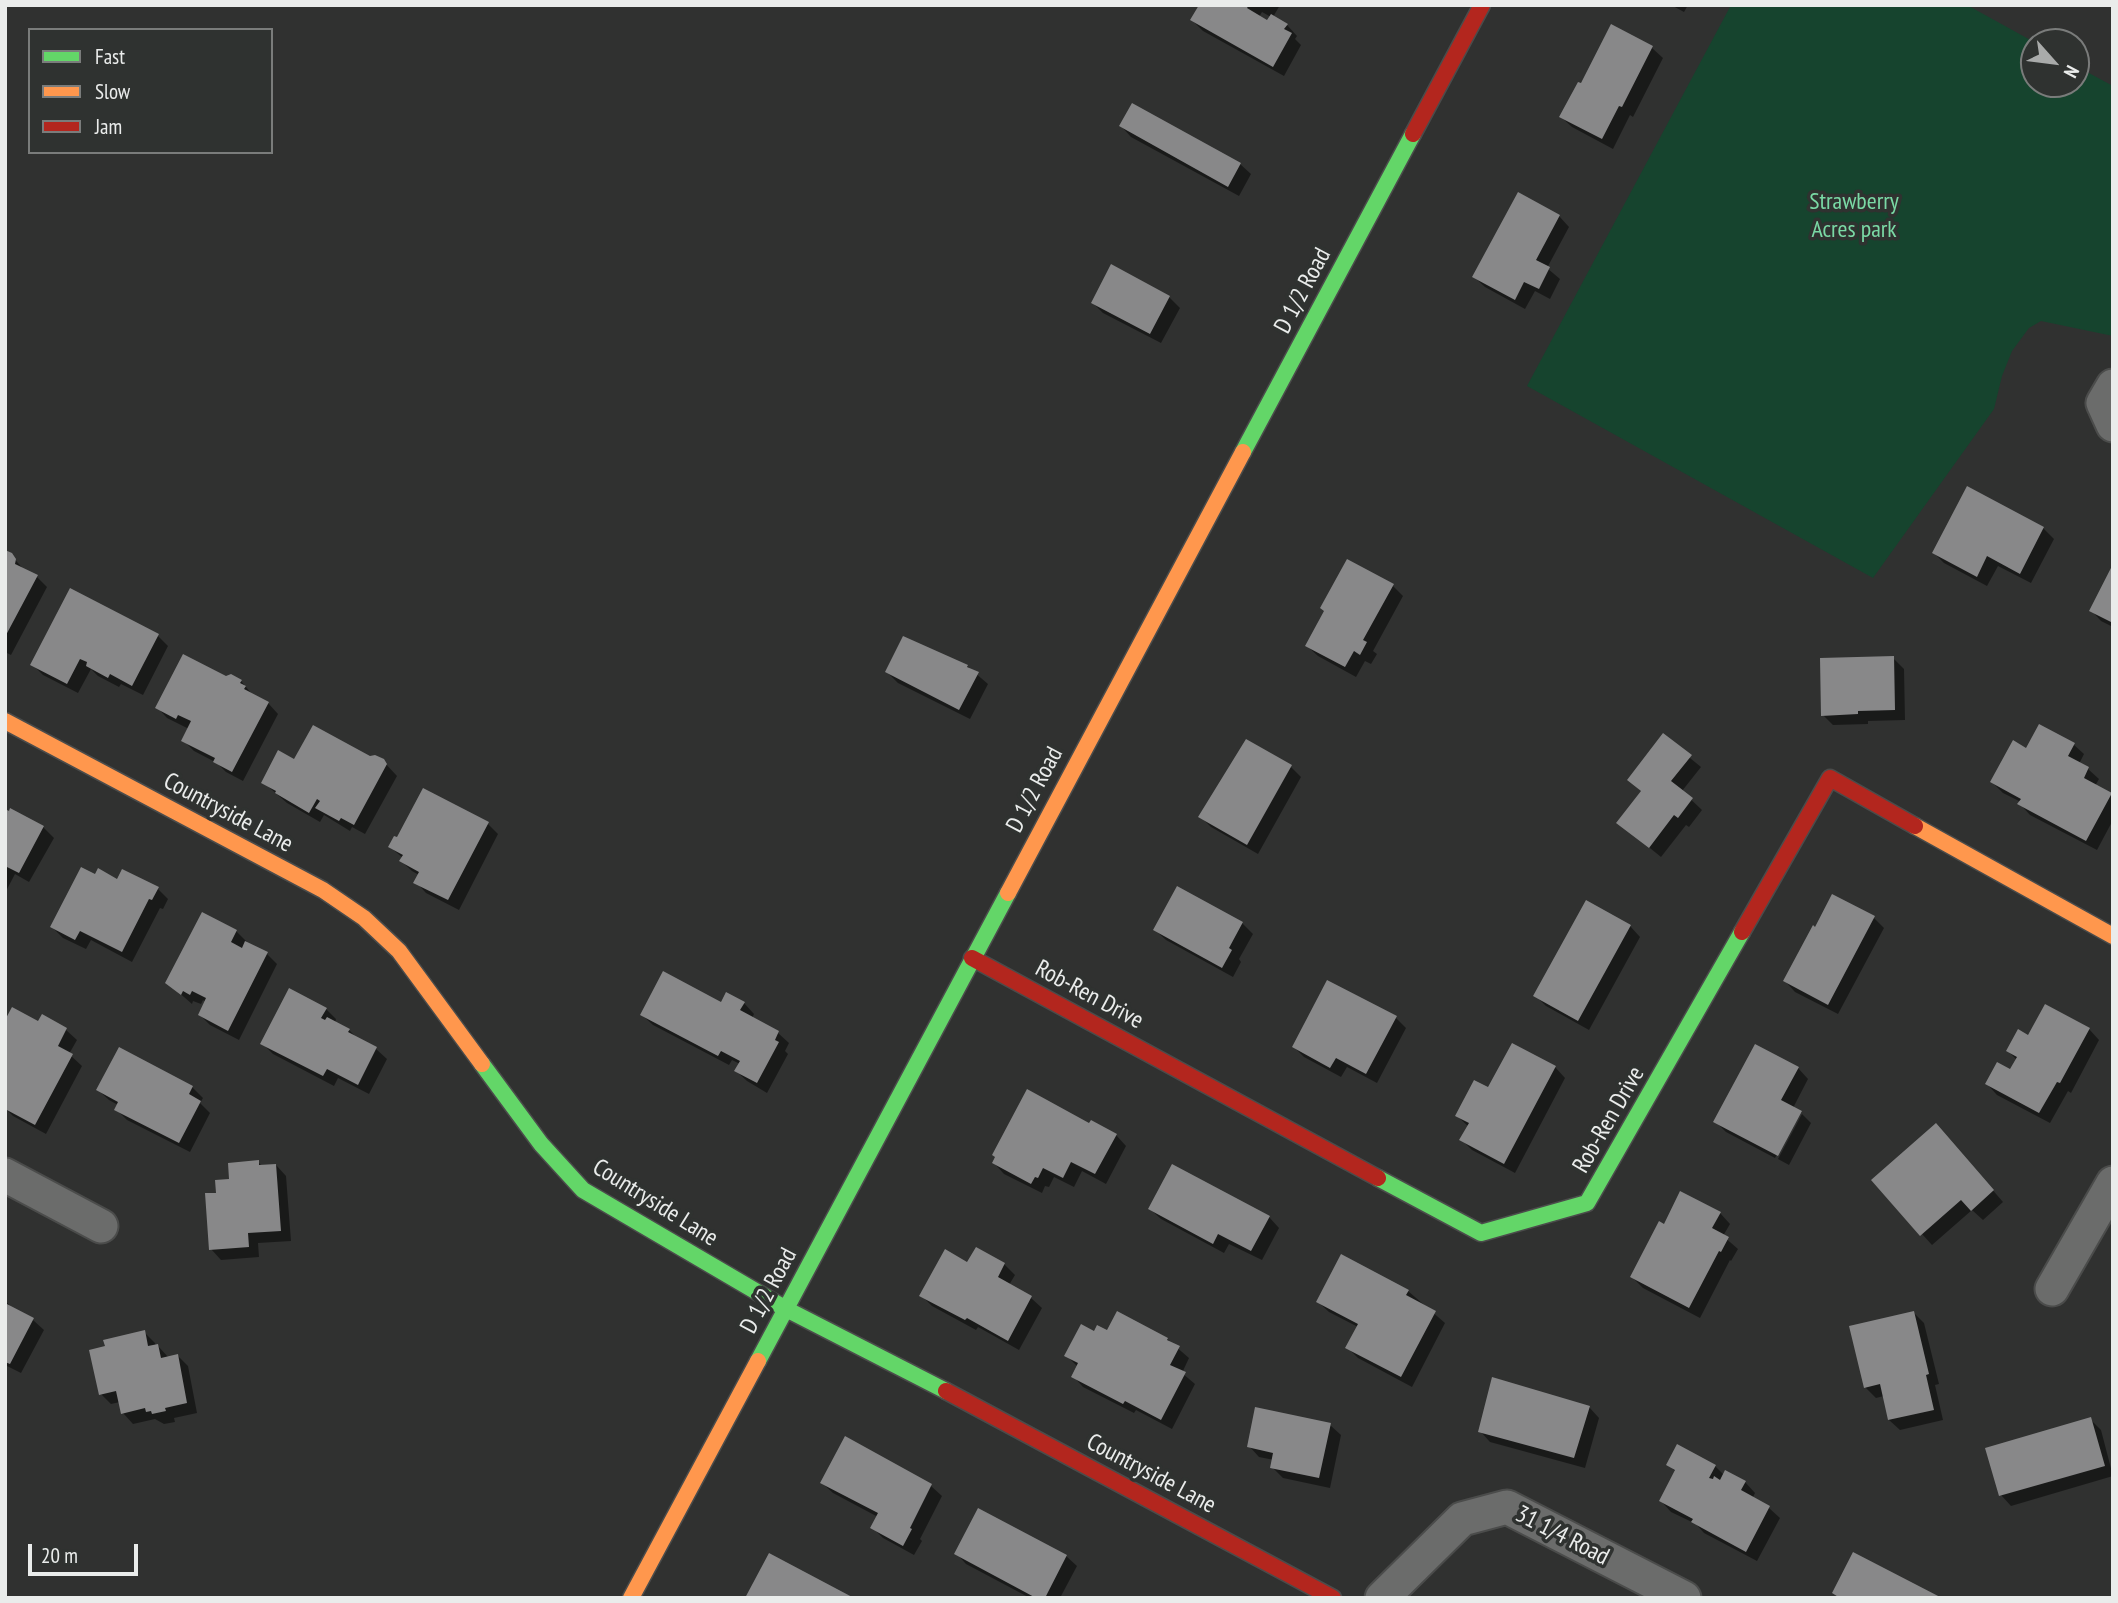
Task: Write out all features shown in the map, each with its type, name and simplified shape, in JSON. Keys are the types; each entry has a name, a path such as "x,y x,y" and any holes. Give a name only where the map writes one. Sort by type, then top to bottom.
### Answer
{"street":[{"name":"D 1/2 Road","path":"631,1598 1482,5"},
{"path":"2113,386 2103,403 2113,425"},
{"name":"Countryside Lane","path":"5,721 323,890 364,918 399,951 541,1144 583,1190 786,1309 998,1417 1333,1598"},
{"name":"Rob-Ren Drive","path":"972,958 1481,1233 1587,1203 1830,778 2113,936"},
{"path":"5,1175 101,1226"},
{"path":"2052,1289 2113,1183"},
{"name":"31 1/4 Road","path":"1382,1598 1462,1519 1507,1507 1684,1598"}],"green space":[{"name":"Strawberry Acres park","path":"1731,5 1967,5 2020,34 2020,98 2090,98 2090,74 2113,86 2113,336 2041,321 2029,328 2012,351 2002,376 1994,409 1873,578 1527,386"}],"building":[{"path":"1199,5 1249,5 1247,8 1267,20 1271,14 1288,24 1284,29 1292,33 1273,67 1190,20"},
{"path":"1611,24 1653,46 1622,107 1619,106 1602,139 1559,117 1578,82 1581,83"},
{"path":"1132,103 1241,163 1228,187 1119,126"},
{"path":"1518,192 1560,215 1536,260 1550,267 1539,289 1524,282 1515,300 1472,277"},
{"path":"1111,264 1170,296 1150,334 1091,303"},
{"path":"1967,486 2044,527 2020,574 1987,556 1977,577 1932,553"},
{"path":"5,550 12,553 16,559 15,564 38,575 5,637"},
{"path":"1347,559 1394,584 1363,640 1367,642 1360,655 1354,651 1345,667 1305,646 1324,611 1320,608"},
{"path":"2113,564 2113,623 2089,611"},
{"path":"70,588 159,634 132,686 110,674 108,678 86,666 87,662 80,659 67,684 30,665"},
{"path":"903,636 979,672 959,710 885,672"},
{"path":"183,654 226,676 231,674 242,680 240,683 246,686 244,689 269,702 232,772 213,762 215,758 181,741 191,721 178,715 176,719 155,708"},
{"path":"1894,656 1895,710 1821,716 1820,658"},
{"path":"2039,724 2075,743 2068,756 2089,767 2084,778 2112,793 2086,841 2017,804 2021,799 1990,782 2013,740 2026,748"},
{"path":"313,725 370,756 384,759 387,764 354,825 341,818 339,821 315,808 320,801 317,799 309,813 261,783 278,750 294,759"},
{"path":"1663,733 1692,755 1671,781 1693,798 1678,818 1674,815 1649,848 1616,823 1641,791 1627,780"},
{"path":"1246,739 1292,765 1247,845 1198,817"},
{"path":"423,788 489,822 448,900 413,883 419,872 399,861 403,855 388,847 394,836 397,837"},
{"path":"10,808 44,826 19,873 5,866 5,809 9,811"},
{"path":"81,867 95,874 98,868 117,879 122,869 159,887 152,900 149,899 122,952 80,931 75,940 50,927"},
{"path":"1177,886 1243,922 1222,968 1153,930"},
{"path":"1832,894 1875,916 1828,1005 1783,981"},
{"path":"1586,900 1631,925 1578,1021 1533,996"},
{"path":"202,912 237,930 231,942 242,948 245,941 268,952 228,1031 198,1015 206,998 192,991 190,995 183,991 181,995 165,983"},
{"path":"663,971 721,1002 726,992 745,1002 740,1010 779,1031 775,1040 779,1042 757,1083 734,1071 740,1061 721,1051 718,1056 640,1015"},
{"path":"1327,980 1397,1016 1366,1074 1336,1058 1330,1068 1292,1047"},
{"path":"289,988 327,1008 321,1018 325,1020 327,1017 377,1047 358,1085 327,1069 323,1076 260,1044"},
{"path":"2045,1004 2090,1028 2060,1083 2057,1082 2039,1113 1985,1084 1997,1062 2010,1069 2017,1057 2006,1051 2018,1029 2028,1035"},
{"path":"12,1007 38,1021 42,1014 67,1028 58,1046 73,1054 35,1125 5,1109 5,1020"},
{"path":"1512,1043 1556,1066 1504,1164 1459,1140 1469,1123 1455,1116 1474,1080 1488,1087"},
{"path":"1755,1044 1799,1067 1781,1100 1802,1111 1778,1156 1713,1122"},
{"path":"119,1047 193,1086 189,1094 201,1101 179,1143 114,1110 118,1102 96,1090"},
{"path":"1027,1089 1089,1123 1091,1120 1117,1134 1095,1174 1071,1162 1063,1178 1043,1168 1031,1184 992,1163 995,1157 992,1155"},
{"path":"1936,1123 1994,1190 1971,1211 1961,1200 1920,1236 1871,1180"},
{"path":"259,1160 259,1165 276,1164 281,1231 248,1233 249,1247 209,1250 205,1193 216,1193 215,1180 229,1179 228,1163"},
{"path":"1172,1164 1270,1216 1251,1251 1218,1234 1213,1244 1148,1209"},
{"path":"1680,1191 1721,1212 1712,1228 1729,1237 1689,1308 1630,1277 1659,1221 1664,1224"},
{"path":"976,1247 1005,1263 998,1277 1032,1296 1008,1341 919,1296 945,1249 967,1262"},
{"path":"1341,1254 1409,1290 1406,1295 1436,1311 1401,1377 1345,1348 1358,1324 1316,1302"},
{"path":"5,1303 34,1318 10,1364 5,1362"},
{"path":"1117,1311 1180,1346 1170,1365 1186,1372 1161,1420 1071,1377 1078,1363 1064,1356 1081,1324 1094,1331 1097,1325 1107,1330"},
{"path":"1914,1311 1929,1374 1926,1375 1934,1410 1888,1420 1880,1384 1864,1388 1849,1326"},
{"path":"145,1330 148,1346 158,1344 161,1358 178,1354 187,1403 152,1414 151,1411 146,1412 145,1408 121,1414 116,1391 99,1395 89,1350 105,1346 103,1340"},
{"path":"1492,1377 1590,1406 1574,1458 1478,1432"},
{"path":"1255,1407 1331,1423 1319,1478 1270,1468 1273,1453 1247,1447"},
{"path":"2091,1417 2105,1466 1999,1496 1985,1448"},
{"path":"845,1436 932,1484 903,1546 870,1528 878,1513 820,1483"},
{"path":"1677,1444 1716,1465 1709,1478 1713,1479 1714,1476 1720,1480 1725,1470 1746,1481 1741,1490 1770,1506 1746,1552 1659,1501 1675,1470 1666,1465"},
{"path":"978,1508 1067,1555 1045,1598 1036,1598 954,1554"},
{"path":"1853,1552 1942,1598 1840,1598 1832,1593"},
{"path":"769,1553 854,1598 745,1598"}],"traffic: fast":[{"path":"1243,452 1413,134"},
{"path":"758,1361 1008,893"},
{"path":"1378,1178 1481,1233 1587,1203 1742,932"},
{"path":"482,1064 541,1144 583,1190 786,1309 946,1391"}],"traffic: slow":[{"path":"1008,893 1243,452"},
{"path":"5,721 323,890 364,918 399,951 482,1064"},
{"path":"1915,826 2113,936"},
{"path":"631,1598 758,1361"}],"traffic: jam":[{"path":"1413,134 1482,5"},
{"path":"1742,932 1830,778 1915,826"},
{"path":"972,958 1378,1178"},
{"path":"946,1391 1333,1598"}]}
